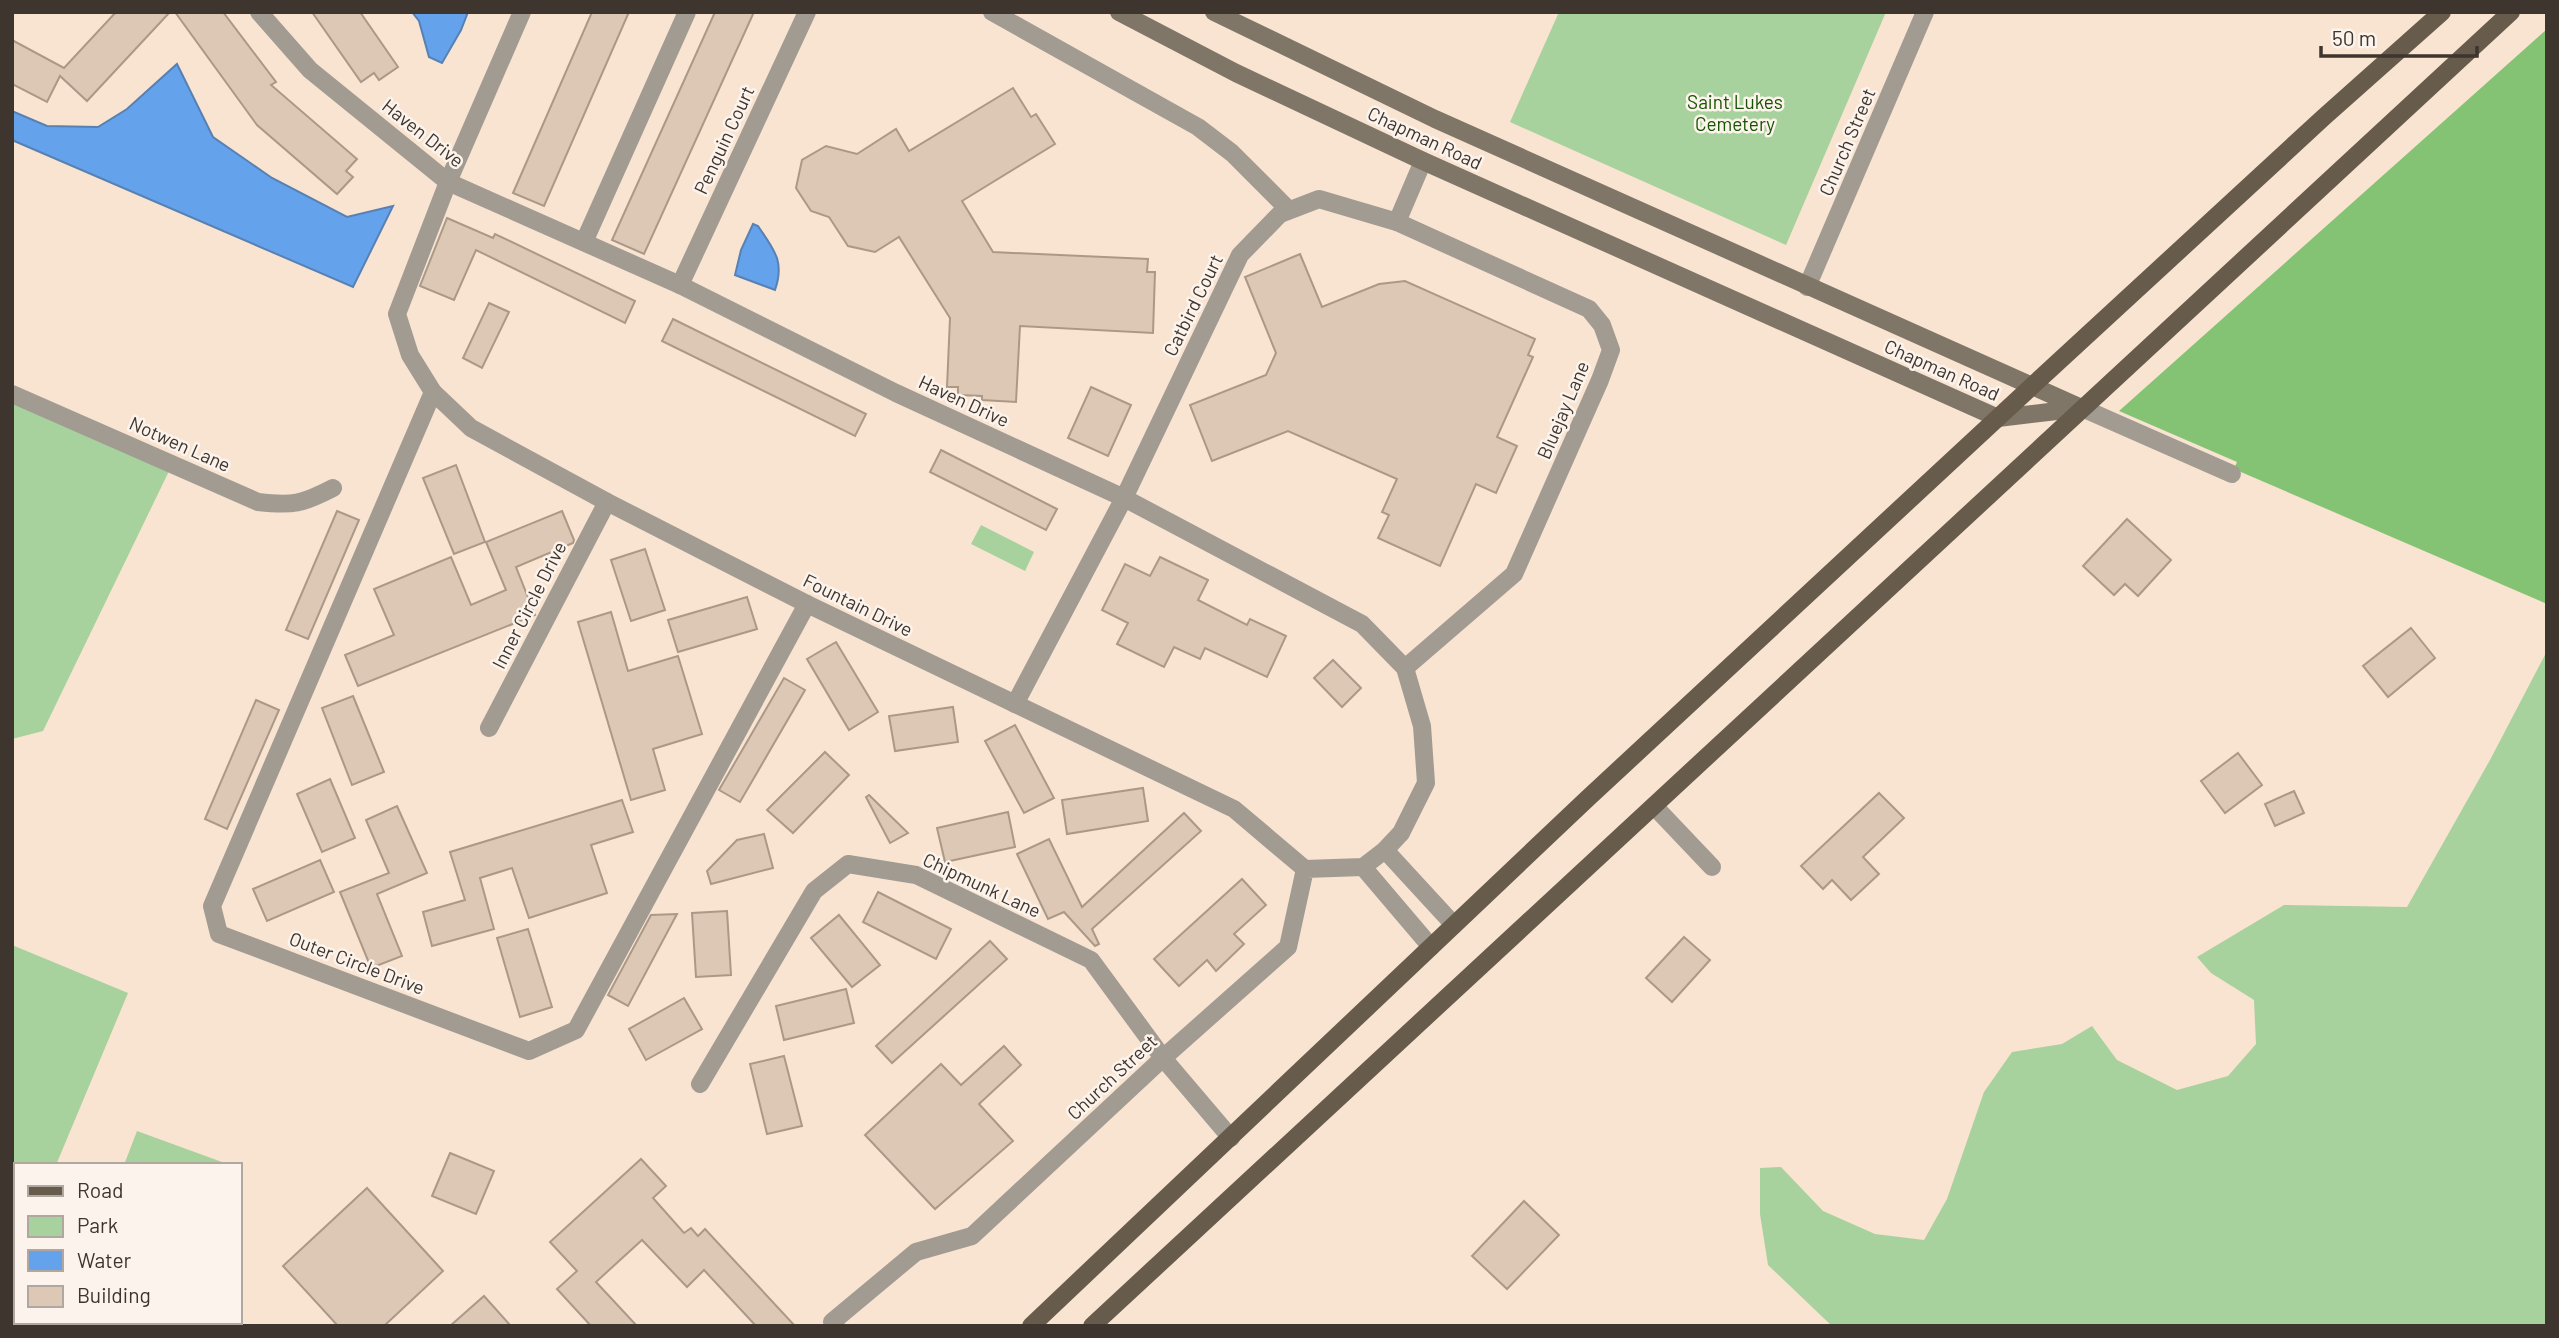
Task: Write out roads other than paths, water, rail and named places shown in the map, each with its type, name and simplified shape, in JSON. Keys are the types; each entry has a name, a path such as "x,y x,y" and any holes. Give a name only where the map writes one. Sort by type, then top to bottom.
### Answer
{"main road":[{"path":"1031,1326 1454,925 2031,387 2323,117 2442,12"},
{"path":"1092,1326 2511,12"}],"street":[{"name":"Haven Drive","path":"259,12 310,70 448,182 680,285 896,393 1124,498 1362,624 1405,668 1422,726 1426,783 1401,833 1385,850"},
{"name":"Fountain Drive","path":"522,12 448,182 397,314 410,355 433,392 471,428 607,502 807,604 1234,809 1305,870"},
{"path":"584,242 687,12"},
{"name":"Penguin Court","path":"680,285 807,12"},
{"path":"992,12 1198,127 1232,153 1289,210"},
{"name":"Chapman Road","path":"1119,12 1236,74 1423,161 1998,418 2082,408"},
{"name":"Chapman Road","path":"1214,12 1435,119 1807,288 2082,408"},
{"name":"Church Street","path":"1807,288 1925,12"},
{"path":"1397,222 1423,161"},
{"name":"Catbird Court","path":"1015,704 1124,498 1240,255 1280,214 1319,199 1397,222"},
{"name":"Bluejay Lane","path":"1397,222 1589,309 1601,325 1611,350 1601,380 1514,573 1405,668"},
{"name":"Outer Circle Drive","path":"433,392 212,906 219,934 529,1051 576,1030 807,604"},
{"name":"Notwen Lane","path":"12,394 258,502 288,505 309,501 333,488"},
{"path":"2082,408 2232,474"},
{"name":"Inner Circle Drive","path":"489,728 607,502"},
{"path":"1654,806 1712,867"},
{"path":"1305,870 1363,867 1385,850 1454,925"},
{"name":"Chipmunk Lane","path":"700,1084 814,891 848,864 916,875 1091,960 1163,1058 1231,1138"},
{"path":"1363,867 1431,947"},
{"name":"Church Street","path":"836,1326 832,1322 916,1252 972,1236 1163,1058 1288,947 1305,870"}],"water":[{"path":"412,12 468,12 442,63 429,57 419,21"},
{"path":"177,64 213,137 272,178 347,217 393,206 353,287 12,140 12,111 47,126 98,127 127,109"},
{"path":"753,224 758,226 776,256 779,271 775,290 735,275 741,250"}],"park label":[{"name":"Saint Lukes Cemetery","path":"1735,113"}]}
